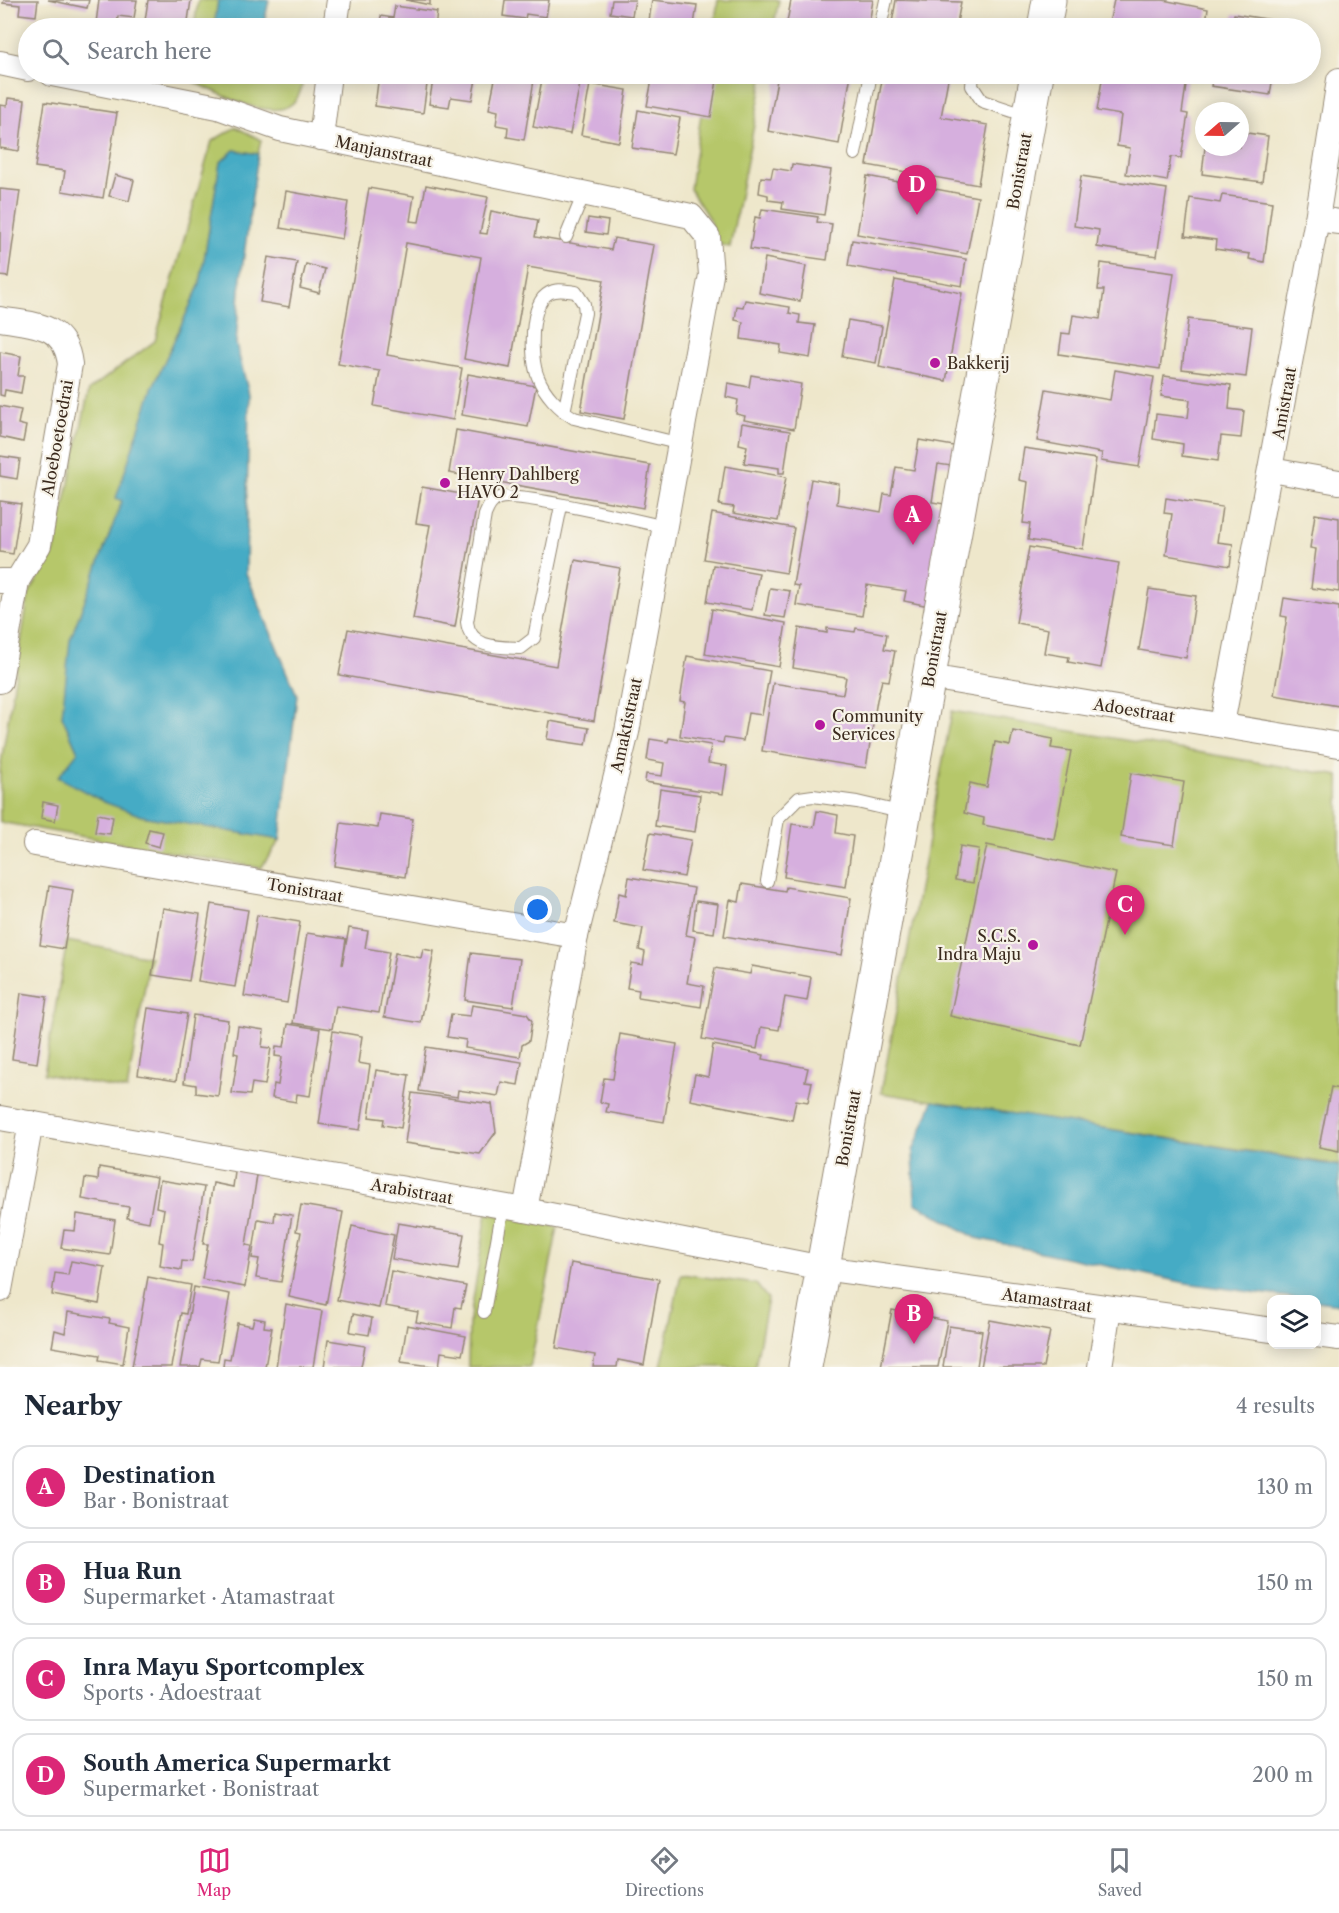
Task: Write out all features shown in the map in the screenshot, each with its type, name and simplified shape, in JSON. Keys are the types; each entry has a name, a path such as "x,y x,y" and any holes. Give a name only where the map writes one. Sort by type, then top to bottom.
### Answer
{"street":[{"path":"336,18 339,0"},
{"path":"1046,18 1050,0"},
{"path":"0,63 18,67"},
{"name":"Amistraat","path":"1222,724 1271,470 1328,220 1339,80"},
{"name":"Manjanstraat","path":"102,84 218,107 280,129 691,216 708,237"},
{"path":"321,138 328,84"},
{"name":"Bonistraat","path":"806,1367 1034,84"},
{"name":"Amaktistraat","path":"514,1208 576,936 627,732 711,275 708,237"},
{"name":"Aloeboetoedrai","path":"0,319 49,328 64,343 70,364 39,545 8,581"},
{"path":"1271,470 1339,482"},
{"path":"0,681 8,581"},
{"name":"Adoestraat","path":"929,677 1339,745"},
{"name":"Tonistraat","path":"35,844 576,936"},
{"name":"Arabistraat","path":"0,1119 514,1208 823,1268"},
{"path":"0,1290 31,1123"},
{"name":"Atamastraat","path":"823,1268 1267,1329"},
{"path":"1100,1367 1109,1308"},
{"path":"1321,1336 1339,1338"}],"lane":[{"path":"882,18 886,0"},
{"path":"855,154 869,84"},
{"path":"972,84 982,101 1029,116"},
{"path":"566,237 584,194"},
{"path":"564,412 585,313 584,304 576,292 561,290 547,293 541,301 533,334 532,358 542,385 564,412 574,418 681,444"},
{"path":"561,506 534,638 521,648 480,643 471,636 467,622 485,515 490,503 498,498 509,497 561,506 665,528"},
{"path":"767,881 778,819 799,798 813,796 857,802 905,813"},
{"path":"484,1312 514,1208"}],"green space":[{"path":"198,0 218,0 215,18 195,18"},
{"path":"718,0 779,0 775,18 715,18"},
{"path":"198,84 302,84 292,104 280,109 264,109 247,105"},
{"path":"706,84 762,84 730,247 712,243 711,222 690,189"},
{"path":"236,127 261,140 258,154 234,150 220,163 200,284 152,389 117,498 123,501 62,716 78,752 142,816 280,840 261,868 0,822 0,769 29,593 54,553 89,390 155,341 212,141"},
{"path":"952,711 1339,776 1339,1165 881,1093"},
{"path":"67,941 150,957 127,1090 44,1074"},
{"path":"487,1213 558,1227 530,1367 468,1367 469,1324"},
{"path":"681,1274 756,1284 768,1299 755,1367 661,1367"}],"water":[{"path":"218,0 269,0 265,18 215,18"},
{"path":"234,150 258,154 241,277 236,344 249,394 246,573 297,695 280,840 142,816 104,802 58,777 78,752 62,716 70,640 122,501 116,498 152,389 200,284 220,163"},
{"path":"933,1101 1339,1166 1339,1304 1321,1302 1321,1295 1273,1295 1186,1283 976,1238 915,1203 913,1151"}],"building":[{"path":"4,0 38,0 36,16 19,14 20,5 3,3"},
{"path":"48,0 89,0 87,8"},
{"path":"99,0 137,0 134,18 118,16 118,18 97,18"},
{"path":"148,0 191,0 188,18 145,18"},
{"path":"406,0 430,0 430,5"},
{"path":"505,0 549,0 546,17 526,14 525,18 503,16"},
{"path":"612,0 635,0 632,16 610,13"},
{"path":"652,0 697,5 695,18 649,18"},
{"path":"791,0 873,0 870,18 788,18"},
{"path":"896,0 961,2 958,18 893,18"},
{"path":"1114,0 1163,0 1208,9 1207,18 1110,18"},
{"path":"395,6 437,12 436,18 393,18"},
{"path":"1234,14 1260,18 1233,18"},
{"path":"378,84 427,84 423,113 375,106"},
{"path":"432,84 475,84 472,100 451,97 449,107 429,104"},
{"path":"494,84 533,84 524,140 507,137 508,127 496,125 498,111 489,109"},
{"path":"541,84 580,84 570,134 533,127"},
{"path":"590,84 627,90 619,142 581,135"},
{"path":"651,84 716,84 711,117 647,106"},
{"path":"776,84 849,84 839,144 768,131"},
{"path":"881,84 947,84 941,117 988,125 978,185 867,165"},
{"path":"1101,84 1186,84 1182,113 1188,114 1181,158 1171,157 1167,181 1126,174 1130,148 1117,146 1121,115 1097,111"},
{"path":"1211,84 1272,84 1270,95 1211,86"},
{"path":"8,98 25,100 19,151 0,148 0,105 7,106"},
{"path":"45,102 117,113 103,198 62,191 65,171 35,167"},
{"path":"638,110 680,118 673,154 632,148"},
{"path":"1249,133 1268,136 1262,182 1202,174 1204,156 1249,156"},
{"path":"792,164 831,170 824,215 782,209 783,202 768,200 768,195 759,193 761,177 771,178 773,168 791,171"},
{"path":"115,175 134,180 129,201 109,196"},
{"path":"867,176 978,197 967,254 857,234"},
{"path":"1081,176 1167,189 1157,256 1097,247 1099,230 1074,226"},
{"path":"426,185 488,197 480,233 487,234 491,211 538,220 535,237 611,250 614,238 654,245 624,419 581,411 604,280 528,267 510,368 464,359 481,257 406,243 387,355 462,368 453,420 374,406 380,371 338,364 369,188 414,196 410,221 419,222"},
{"path":"0,189 20,191 8,277 0,276"},
{"path":"286,191 348,202 342,239 280,228"},
{"path":"1222,195 1272,202 1264,262 1249,259 1250,254 1215,249 1216,240 1185,236 1190,198 1220,203"},
{"path":"762,209 818,217 817,222 832,224 827,260 750,249 755,217 760,218"},
{"path":"588,218 608,221 606,235 586,232"},
{"path":"852,240 966,259 962,286 848,266"},
{"path":"268,257 297,262 289,307 260,302"},
{"path":"765,258 806,266 800,301 759,293"},
{"path":"1101,263 1174,273 1160,369 1059,354 1062,333 1070,334 1073,315 1100,319 1104,290 1098,290"},
{"path":"306,264 325,269 319,293 300,288"},
{"path":"895,280 962,293 946,381 879,367"},
{"path":"745,300 790,307 789,313 800,315 799,323 815,325 810,358 780,353 781,345 741,339 743,322 735,320 737,306 743,307"},
{"path":"1188,319 1252,327 1246,377 1182,369"},
{"path":"848,320 882,326 876,363 842,357"},
{"path":"0,352 21,356 18,376 24,376 21,393 5,390 4,396 0,395"},
{"path":"1115,370 1154,377 1139,467 1101,461 1102,453 1037,441 1046,389 1110,400"},
{"path":"468,374 536,386 528,427 462,415"},
{"path":"751,375 801,384 794,429 744,420 745,416 736,414 738,400 726,397 728,383 749,387"},
{"path":"1164,376 1231,385 1229,409 1244,411 1241,438 1221,436 1218,461 1182,456 1183,444 1153,439 1156,414 1188,418 1190,400 1161,396"},
{"path":"0,406 21,410 18,424 26,426 23,442 0,437"},
{"path":"742,423 790,431 784,473 779,473 779,468 744,463 747,446 739,444"},
{"path":"456,430 650,465 643,508 449,473"},
{"path":"919,440 954,446 951,466 938,464 932,502 951,505 934,607 904,601 906,591 867,585 862,616 796,605 799,586 793,585 811,479 839,484 837,504 881,512 884,494 891,495 896,467 914,470"},
{"path":"1024,448 1096,459 1083,549 1028,540 1030,524 1023,523 1028,482 1019,480"},
{"path":"0,456 20,459 17,479 0,476"},
{"path":"725,466 786,477 778,521 733,513 734,507 719,505"},
{"path":"422,487 478,497 455,627 413,619 430,525 416,523"},
{"path":"1166,498 1222,507 1217,542 1233,544 1230,566 1166,555 1172,514 1164,513"},
{"path":"0,501 21,504 13,554 0,552"},
{"path":"712,513 794,528 786,573 704,559"},
{"path":"1315,514 1339,518 1339,592 1311,588 1316,549 1310,548"},
{"path":"1029,547 1119,563 1101,668 1068,662 1069,657 1044,653 1048,629 1016,623"},
{"path":"575,560 620,568 594,721 339,675 348,629 556,666"},
{"path":"713,565 759,573 752,610 707,602"},
{"path":"770,588 790,591 785,618 765,615"},
{"path":"1149,589 1196,596 1186,658 1139,650"},
{"path":"1284,598 1339,607 1339,706 1274,695 1287,617 1281,616"},
{"path":"712,609 786,623 779,667 705,654"},
{"path":"799,628 827,633 827,628 855,632 856,628 887,634 884,649 895,651 889,681 882,680 877,700 866,768 762,751 773,683 843,694 846,677 793,668"},
{"path":"687,656 770,671 762,715 748,713 743,741 724,738 723,743 680,736 685,702 680,701"},
{"path":"550,721 589,728 586,745 547,739"},
{"path":"1013,731 1053,739 1051,748 1071,751 1054,839 983,825 984,818 964,813 970,783 987,787 995,742 1010,745"},
{"path":"669,738 711,745 708,763 727,766 723,794 645,782 646,774 662,776 664,763 647,760 650,739 668,742"},
{"path":"1131,773 1184,782 1174,845 1121,837"},
{"path":"660,789 700,795 695,832 655,826"},
{"path":"43,802 58,805 55,821 41,818"},
{"path":"817,811 838,815 836,833 853,836 846,887 784,877 792,824 814,827"},
{"path":"98,814 113,817 110,834 95,832"},
{"path":"380,814 413,819 405,877 335,866 341,823 378,828"},
{"path":"149,829 163,832 159,847 145,843"},
{"path":"650,833 691,840 684,877 643,870"},
{"name":"S.C.S. Indra Maju","path":"987,845 1116,873 1080,1045 950,1016"},
{"path":"960,846 979,849 973,883 955,880"},
{"path":"629,877 694,888 686,935 695,937 687,983 704,986 701,1007 638,997 639,990 627,988 631,963 643,965 645,952 639,950 643,928 614,923 619,893 626,895"},
{"path":"742,884 785,891 786,887 851,898 842,955 724,936 730,900 739,902"},
{"path":"49,886 73,890 64,949 40,945"},
{"path":"696,901 718,904 714,933 693,930"},
{"path":"211,904 248,910 235,987 198,981"},
{"path":"163,908 200,914 189,981 152,975"},
{"path":"257,915 300,922 287,1003 244,996"},
{"path":"349,928 368,931 365,948 389,952 379,1013 336,1006 332,1029 293,1023 307,933 346,939 342,965"},
{"path":"423,949 434,951 421,1023 384,1017 395,953 421,958"},
{"path":"471,953 520,959 513,1007 465,1000"},
{"path":"752,966 811,977 807,1001 785,997 779,1030 761,1027 757,1049 702,1039 715,968 750,974"},
{"path":"21,993 47,997 37,1063 12,1059"},
{"path":"472,1005 527,1014 532,1021 529,1041 522,1045 520,1057 465,1048 466,1040 447,1037 451,1014 470,1016"},
{"path":"148,1008 187,1014 176,1081 138,1075"},
{"path":"193,1015 228,1020 218,1096 196,1093 196,1085 184,1083"},
{"path":"288,1024 320,1029 310,1096 297,1094 296,1102 272,1098 274,1084 278,1085 282,1057 275,1056 276,1046 284,1047"},
{"path":"238,1026 264,1030 262,1047 271,1048 265,1085 252,1083 250,1095 232,1093 238,1054 234,1053"},
{"path":"333,1031 362,1036 358,1063 370,1065 360,1130 319,1124"},
{"path":"620,1034 677,1044 664,1122 606,1112 608,1104 600,1102 604,1078 613,1079"},
{"path":"713,1045 764,1055 763,1059 808,1068 805,1081 812,1082 808,1102 796,1100 792,1120 690,1100 695,1074 708,1077"},
{"path":"426,1047 522,1062 518,1085 501,1082 498,1096 458,1090 457,1097 419,1091"},
{"path":"376,1070 409,1075 401,1128 383,1125 384,1119 369,1117"},
{"path":"1331,1087 1339,1089 1339,1151 1319,1147"},
{"path":"412,1093 492,1104 496,1132 480,1154 405,1143"},
{"path":"236,1165 258,1169 246,1245 252,1246 245,1287 202,1279 208,1244 203,1244 213,1183 233,1187"},
{"path":"99,1167 157,1177 149,1222 127,1218 129,1207 82,1199 85,1178 98,1180"},
{"path":"160,1180 204,1187 192,1262 182,1261 181,1270 160,1266 163,1243 159,1242 164,1209 156,1207"},
{"path":"301,1205 343,1212 326,1305 289,1297 301,1232 296,1231"},
{"path":"275,1212 292,1215 281,1282 256,1278 259,1259 252,1258 258,1219 274,1222"},
{"path":"77,1214 115,1220 110,1255 61,1248 64,1230 75,1231"},
{"path":"398,1223 464,1234 458,1270 392,1259"},
{"path":"352,1226 394,1235 379,1308 337,1300"},
{"path":"71,1261 105,1267 99,1304 52,1295 55,1273 68,1275"},
{"path":"571,1263 659,1279 644,1365 618,1360 617,1367 593,1367 595,1355 556,1348"},
{"path":"391,1271 466,1286 461,1308 455,1307 452,1328 416,1322 418,1312 385,1306"},
{"path":"148,1277 191,1285 186,1314 181,1313 171,1367 132,1367"},
{"path":"194,1287 230,1294 218,1361 202,1359 200,1367 180,1367"},
{"path":"286,1304 322,1311 313,1367 276,1367"},
{"path":"892,1310 947,1321 938,1367 881,1367"},
{"path":"68,1312 110,1319 109,1323 129,1327 123,1364 99,1360 100,1355 52,1347 55,1330 65,1333"},
{"path":"353,1314 372,1318 369,1335 350,1332"},
{"path":"254,1318 265,1320 264,1327 272,1328 265,1367 223,1367 224,1358 230,1359 237,1323 252,1326"},
{"path":"990,1320 1050,1331 1043,1367 981,1367"},
{"path":"407,1325 466,1336 462,1355 441,1352 439,1367 401,1362"},
{"path":"949,1326 982,1331 977,1367 943,1367"},
{"path":"328,1340 365,1346 361,1367 324,1367"}],"place":[{"name":"South America Supermarkt","path":"917,215"},
{"name":"Bakkerij","path":"935,363"},
{"name":"Henry Dahlberg HAVO 2","path":"445,483"},
{"name":"Destination","path":"913,545"},
{"name":"Community Services","path":"820,725"},
{"name":"Inra Mayu Sportcomplex","path":"1125,935"},
{"name":"S.C.S. Indra Maju","path":"1033,945"},
{"name":"Hua Run","path":"914,1344"}]}
